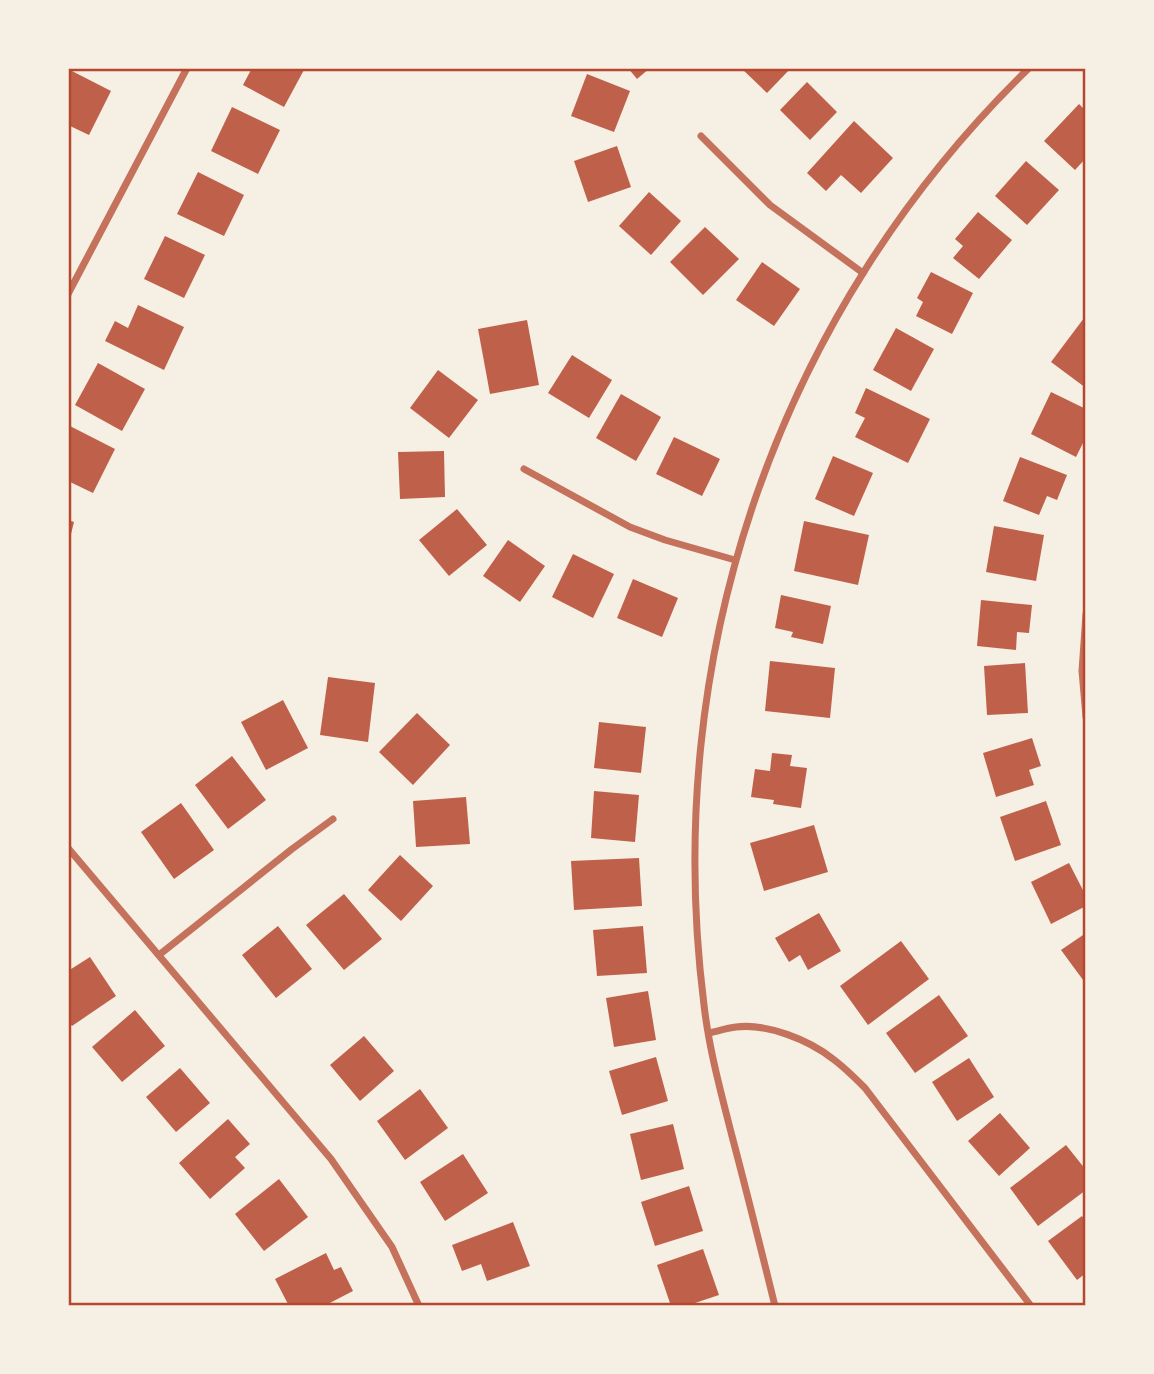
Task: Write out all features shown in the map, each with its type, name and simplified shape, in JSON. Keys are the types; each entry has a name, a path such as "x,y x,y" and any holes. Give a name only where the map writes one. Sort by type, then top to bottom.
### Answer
{"street":[{"path":"68,294 187,68"},
{"path":"775,1306 709,1033 698,957 694,849 696,796 709,680 720,624 758,487 777,436 823,341 863,272 917,194 978,120 1029,68"},
{"path":"701,136 770,205 863,272"},
{"path":"524,469 631,527 665,540 736,560"},
{"path":"1086,614 1082,671 1086,717"},
{"path":"159,954 333,819"},
{"path":"68,848 331,1159 392,1247 419,1306"},
{"path":"709,1033 738,1027 761,1029 785,1035 820,1050 834,1060 865,1088 1031,1306"}],"building":[{"path":"252,68 305,68 284,107 243,85"},
{"path":"628,68 650,68 637,79"},
{"path":"741,68 791,68 767,93"},
{"path":"68,69 111,91 89,135 68,125"},
{"path":"587,74 630,91 614,132 571,116"},
{"path":"807,82 837,112 810,140 780,110"},
{"path":"1079,104 1086,111 1086,158 1075,170 1044,141"},
{"path":"232,107 280,130 258,174 211,151"},
{"path":"854,121 893,158 861,193 841,175 826,191 807,173"},
{"path":"617,146 631,187 588,202 574,161"},
{"path":"1026,161 1059,190 1027,225 995,196"},
{"path":"198,172 244,195 224,236 177,214"},
{"path":"649,192 681,221 651,255 619,226"},
{"path":"978,212 1012,240 979,279 953,258 963,246 955,239"},
{"path":"705,227 739,259 703,295 670,262"},
{"path":"165,236 205,255 184,298 144,279"},
{"path":"762,262 800,289 774,326 736,300"},
{"path":"931,272 973,293 952,334 916,316 923,302 917,298"},
{"path":"138,305 184,327 164,370 105,341 115,321 128,328"},
{"path":"1084,318 1086,320 1086,388 1051,362"},
{"path":"527,320 539,385 490,394 478,329"},
{"path":"896,328 934,349 911,391 873,370"},
{"path":"572,355 612,380 589,418 548,393"},
{"path":"98,363 145,389 122,431 75,405"},
{"path":"438,370 478,400 449,438 410,408"},
{"path":"866,388 930,419 908,463 855,437 865,418 855,413"},
{"path":"1051,392 1086,409 1086,437 1076,457 1031,434"},
{"path":"621,394 661,417 636,461 596,438"},
{"path":"68,425 115,449 93,493 68,481"},
{"path":"674,437 720,459 702,496 656,474"},
{"path":"444,451 445,497 400,499 398,452"},
{"path":"833,456 873,473 854,516 815,499"},
{"path":"1020,457 1067,475 1057,500 1047,496 1039,515 1003,501"},
{"path":"457,509 487,545 449,576 419,540"},
{"path":"68,520 74,522 69,542 68,541"},
{"path":"804,521 869,535 858,585 794,571"},
{"path":"994,526 1044,535 1036,581 986,572"},
{"path":"508,540 545,566 520,602 483,576"},
{"path":"573,554 614,574 593,618 552,597"},
{"path":"633,579 678,598 662,637 617,618"},
{"path":"781,595 831,606 823,644 791,637 793,632 775,628"},
{"path":"981,600 1032,605 1029,633 1017,632 1016,650 977,646"},
{"path":"770,661 835,668 830,718 765,711"},
{"path":"1025,663 1028,713 987,715 984,666"},
{"path":"328,677 375,683 368,742 320,735"},
{"path":"283,700 308,748 266,770 241,722"},
{"path":"417,713 450,745 413,785 379,752"},
{"path":"599,722 646,727 641,773 594,768"},
{"path":"1032,738 1041,766 1029,770 1034,785 996,797 983,753"},
{"path":"772,753 792,755 790,766 807,768 801,808 773,804 774,800 751,797 755,769 770,771"},
{"path":"232,756 266,800 228,829 195,785"},
{"path":"594,791 639,795 635,842 591,838"},
{"path":"466,797 470,844 416,847 413,801"},
{"path":"1046,801 1061,845 1015,861 1000,817"},
{"path":"181,803 214,850 174,879 141,832"},
{"path":"814,825 828,872 764,891 750,843"},
{"path":"400,855 433,886 401,921 368,890"},
{"path":"639,858 642,906 574,910 571,861"},
{"path":"1069,863 1086,896 1086,906 1051,924 1031,882"},
{"path":"344,894 382,939 344,970 306,925"},
{"path":"819,913 841,951 808,970 800,955 789,962 775,938"},
{"path":"278,926 312,969 276,998 242,955"},
{"path":"643,926 647,973 597,976 593,930"},
{"path":"1086,933 1086,984 1061,950"},
{"path":"901,941 929,979 868,1025 840,986"},
{"path":"90,957 116,996 72,1026 68,1021 68,971"},
{"path":"648,991 656,1040 614,1047 606,998"},
{"path":"939,995 968,1036 915,1073 886,1033"},
{"path":"135,1010 165,1046 122,1082 92,1047"},
{"path":"364,1036 394,1071 360,1101 330,1065"},
{"path":"656,1057 668,1101 622,1115 609,1071"},
{"path":"969,1058 994,1097 957,1121 932,1082"},
{"path":"180,1068 210,1103 176,1132 146,1097"},
{"path":"420,1089 448,1128 405,1160 377,1121"},
{"path":"1000,1113 1030,1148 999,1176 968,1141"},
{"path":"228,1119 250,1144 235,1157 245,1168 210,1199 179,1163"},
{"path":"673,1124 684,1169 641,1180 630,1134"},
{"path":"1066,1145 1086,1170 1086,1190 1038,1226 1010,1188"},
{"path":"463,1154 488,1193 445,1221 420,1182"},
{"path":"279,1179 308,1217 264,1251 235,1214"},
{"path":"689,1186 703,1231 655,1246 641,1202"},
{"path":"1082,1216 1086,1222 1086,1273 1077,1280 1048,1241"},
{"path":"513,1222 530,1266 487,1281 481,1264 462,1271 452,1245"},
{"path":"703,1249 719,1295 686,1306 671,1306 657,1265"},
{"path":"326,1253 334,1270 341,1267 353,1291 324,1306 289,1306 275,1279"}]}
